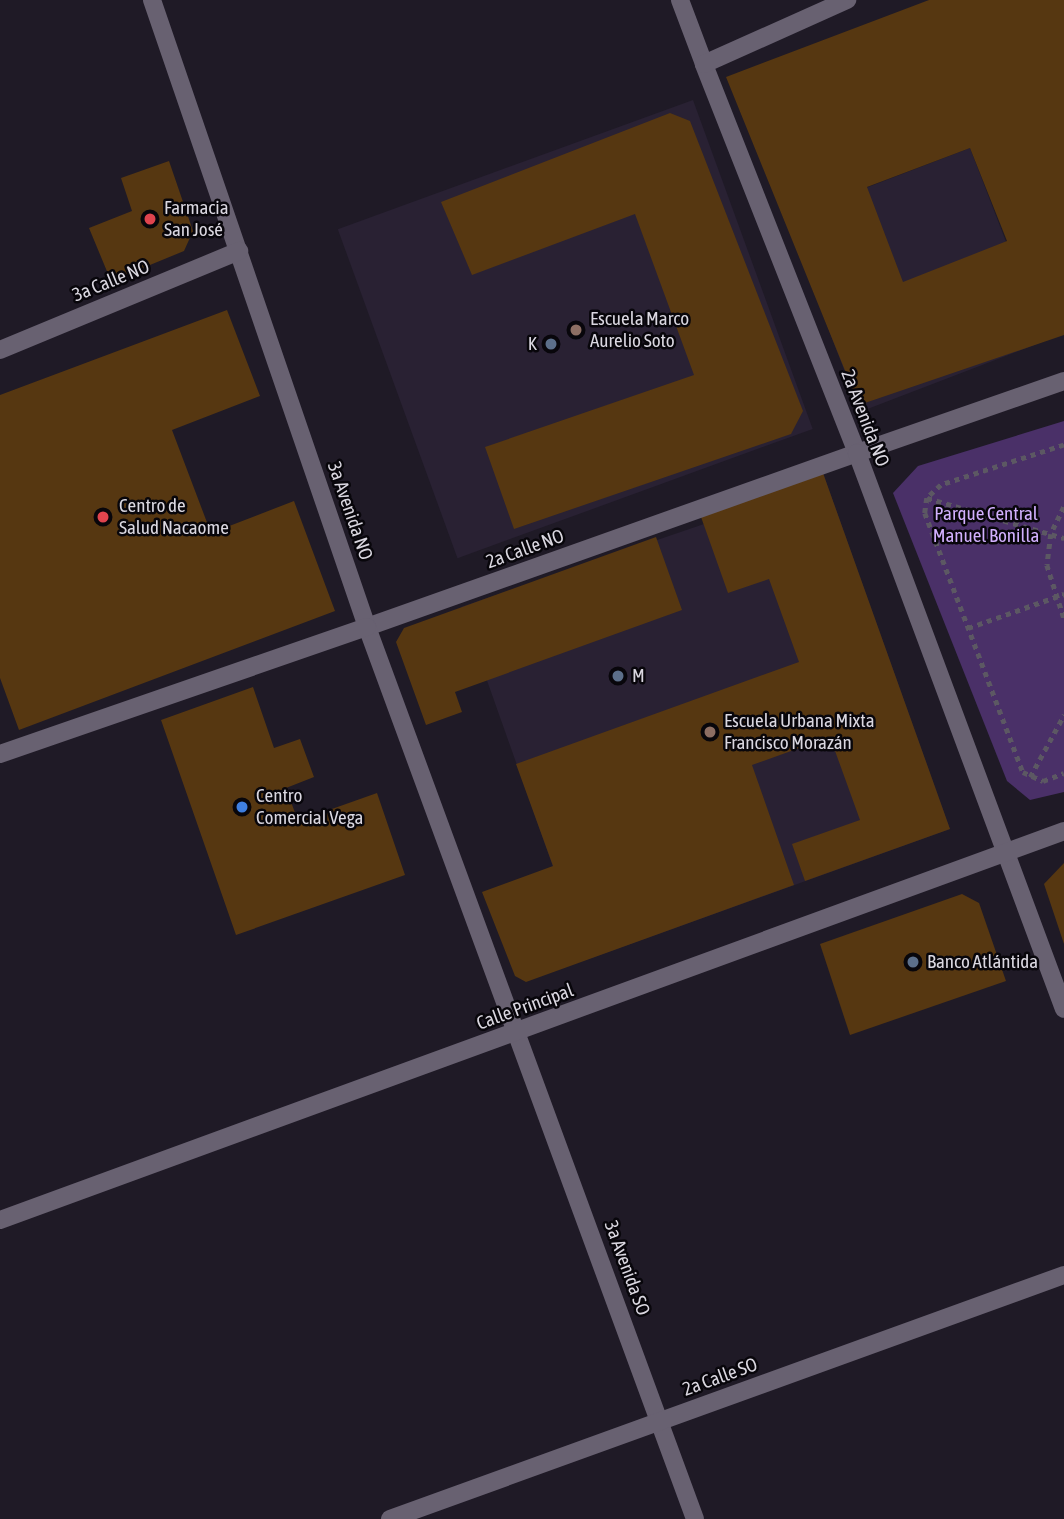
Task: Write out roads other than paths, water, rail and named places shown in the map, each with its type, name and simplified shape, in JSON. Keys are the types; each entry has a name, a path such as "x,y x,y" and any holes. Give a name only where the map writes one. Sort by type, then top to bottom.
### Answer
{"street":[{"name":"3a Avenida NO","path":"152,0 367,627 519,1032"},
{"name":"2a Avenida NO","path":"680,0 857,453 1002,854 1064,1009"},
{"path":"704,64 847,0"},
{"name":"3a Calle NO","path":"0,350 239,251"},
{"name":"2a Calle NO","path":"0,754 1064,381"},
{"name":"Calle Principal","path":"0,1220 1064,831"},
{"name":"3a Avenida SO","path":"519,1032 695,1519"},
{"name":"2a Calle SO","path":"390,1519 1064,1275"}],"place":[{"name":"Farmacia San José","path":"150,219"},
{"name":"Escuela Marco Aurelio Soto","path":"576,330"},
{"name":"K","path":"551,344"},
{"name":"Centro de Salud Nacaome","path":"103,517"},
{"name":"M","path":"618,676"},
{"name":"Escuela Urbana Mixta Francisco Morazán","path":"710,732"},
{"name":"Centro Comercial Vega","path":"242,807"},
{"name":"Banco Atlántida","path":"913,962"}],"park label":[{"name":"Parque Central Manuel Bonilla","path":"986,525"}]}
